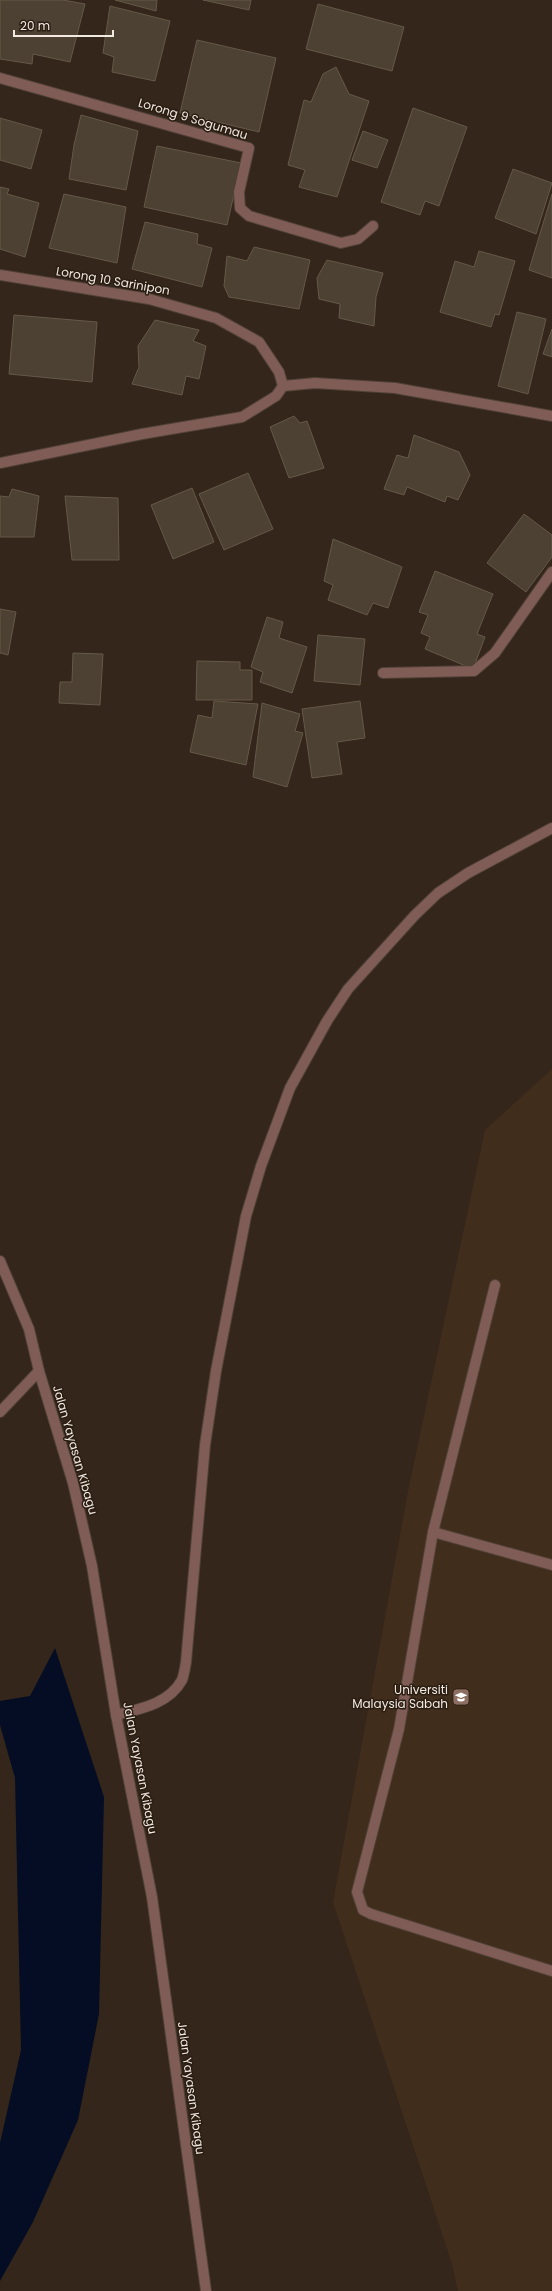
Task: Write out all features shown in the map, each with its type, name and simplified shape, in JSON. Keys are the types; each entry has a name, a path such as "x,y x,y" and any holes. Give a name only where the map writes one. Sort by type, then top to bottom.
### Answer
{"street":[{"name":"Lorong 9 Sogumau","path":"0,78 249,148 238,203 240,208 249,216 341,243 358,239 373,226"},
{"name":"Lorong 10 Sarinipon","path":"0,275 149,299 216,318 259,342 279,372 283,386"},
{"path":"0,463 142,434 242,417 276,396 283,386 315,383 395,388 552,416"},
{"path":"383,673 474,671 496,653 552,572"},
{"path":"116,1715 154,1705 171,1693 182,1680 187,1654 205,1445 218,1363 246,1216 261,1166 290,1088 327,1021 348,989 415,915 438,892 468,872 552,828"},
{"name":"Jalan Yayasan Kibagu","path":"0,1261 29,1329 39,1370 73,1483 91,1558 116,1715 152,1897 206,2291"},
{"path":"495,1285 433,1532 399,1729 357,1892 359,1902 363,1910 371,1914 552,1971"},
{"path":"0,1412 39,1370"},
{"path":"433,1532 552,1565"}],"shaded area":[{"name":"Universiti Malaysia Sabah","path":"552,1069 552,2291 458,2291 452,2264 333,1902 408,1491 485,1130"}],"water":[{"path":"55,1648 104,1797 99,2014 78,2120 33,2222 0,2281 0,2143 21,2050 15,1778 0,1725 0,1701 30,1696"}],"building":[{"path":"0,0 63,0 85,4 70,62 33,54 32,64 0,59"},
{"path":"115,0 157,0 156,11"},
{"path":"203,0 251,0 249,10"},
{"path":"318,4 404,27 392,71 306,49"},
{"path":"110,6 170,21 155,81 112,72 114,57 103,53"},
{"path":"197,40 276,58 259,132 180,113"},
{"path":"336,67 349,94 369,101 337,197 299,187 305,170 288,165 304,100 311,102 323,74"},
{"path":"413,108 467,127 439,206 425,201 420,215 381,202"},
{"path":"81,115 138,131 126,190 69,179 74,145"},
{"path":"0,118 42,130 31,169 0,160"},
{"path":"363,131 388,140 377,168 352,160"},
{"path":"157,146 241,163 227,225 144,207"},
{"path":"513,169 552,183 536,234 495,218"},
{"path":"0,187 9,189 7,194 39,203 25,257 0,249"},
{"path":"64,194 126,207 117,263 49,248"},
{"path":"552,194 552,278 529,270"},
{"path":"145,222 198,234 197,244 212,248 202,287 132,269"},
{"path":"254,247 310,260 299,309 229,297 224,286 227,256 247,261"},
{"path":"479,251 515,261 499,315 495,314 491,327 440,312 455,261 474,267"},
{"path":"327,260 383,273 376,297 374,326 339,318 340,304 319,299 317,278"},
{"path":"517,312 546,319 528,394 498,386"},
{"path":"14,315 97,322 92,382 9,374"},
{"path":"155,320 199,330 193,341 206,346 199,379 186,376 182,395 132,384 139,367 138,346"},
{"path":"552,329 552,357 543,354"},
{"path":"294,416 300,423 307,421 324,468 289,478 270,427"},
{"path":"414,435 459,452 470,475 458,500 447,496 445,502 407,487 404,495 384,489 397,455 408,458"},
{"path":"248,473 273,529 224,550 199,494"},
{"path":"192,488 214,542 173,559 151,505"},
{"path":"12,489 39,496 34,537 0,537 0,496 9,497"},
{"path":"65,496 118,498 119,560 72,560"},
{"path":"524,514 552,535 552,557 526,592 487,563"},
{"path":"333,539 402,567 388,608 373,603 367,615 328,600 333,585 324,581"},
{"path":"435,571 493,594 477,634 485,637 473,669 425,649 430,637 421,633 428,615 419,612"},
{"path":"0,609 16,612 8,655 0,653"},
{"path":"267,617 283,622 279,638 307,647 292,693 260,682 263,672 251,667"},
{"path":"318,635 365,639 360,685 314,681"},
{"path":"73,653 103,654 100,705 59,703 60,682 72,682"},
{"path":"197,661 240,662 240,670 252,670 252,700 196,700"},
{"path":"214,701 258,704 246,765 190,752 198,715 212,718"},
{"path":"360,701 365,738 337,742 342,774 312,778 302,709"},
{"path":"262,703 300,714 295,731 303,733 287,787 253,777"}],"place":[{"name":"Universiti Malaysia Sabah","path":"461,1697"}]}
